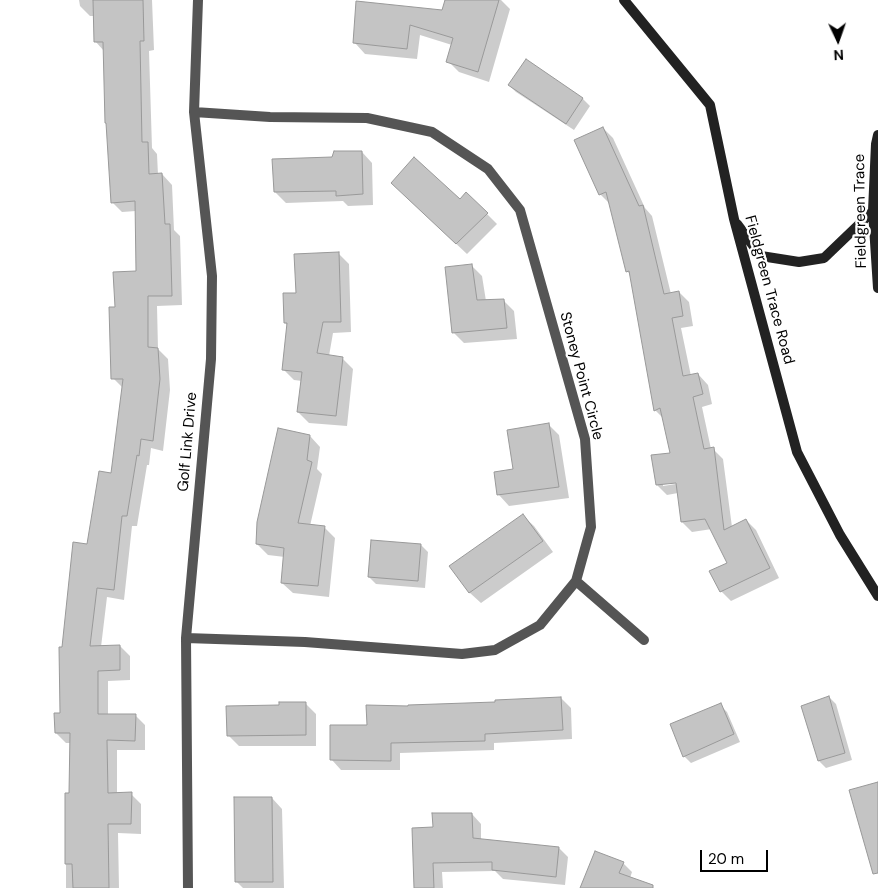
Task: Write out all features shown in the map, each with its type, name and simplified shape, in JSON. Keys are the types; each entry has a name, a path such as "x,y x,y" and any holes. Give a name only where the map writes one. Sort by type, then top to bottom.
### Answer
{"street":[{"name":"Golf Link Drive","path":"188,888 186,638 211,359 212,276 194,112 198,0"},
{"name":"Fieldgreen Trace Road","path":"624,0 710,105 734,219 797,452 840,535 878,596"},
{"name":"Stoney Point Circle","path":"186,638 305,642 462,654 495,650 540,625 576,581 591,527 584,439 520,210 488,169 432,132 367,118 270,117 194,112"},
{"name":"Fieldgreen Trace","path":"878,134 873,211 878,288"},
{"path":"734,219 761,256 799,262 824,258 873,211"},
{"path":"576,581 644,640"}],"building":[{"path":"93,0 143,0 144,41 140,41 142,142 148,142 149,174 162,173 165,224 170,224 172,296 148,296 148,347 158,348 160,379 153,441 141,439 127,516 122,516 114,590 97,588 90,646 120,645 120,670 98,671 98,714 136,714 135,741 107,740 108,793 132,792 131,824 108,824 109,888 73,888 72,864 65,864 65,793 69,793 70,733 55,733 54,713 60,713 59,647 62,647 73,542 87,544 99,471 111,473 123,379 111,379 109,307 115,307 113,272 136,271 135,201 111,203 105,123 103,42 94,42"},
{"path":"445,0 499,0 478,72 446,62 453,38 410,25 407,49 353,43 356,1 442,10"},
{"path":"526,59 583,98 566,124 508,85"},
{"path":"603,127 639,206 643,205 664,294 679,291 683,316 672,318 683,376 698,373 703,394 693,397 704,449 714,447 724,530 746,519 770,568 720,592 709,571 727,563 705,519 681,522 676,483 656,485 651,455 670,453 660,408 654,411 629,271 626,272 606,192 599,195 574,140"},
{"path":"334,151 362,151 363,194 336,196 336,191 274,192 272,159 332,157"},
{"path":"414,157 460,199 466,192 488,213 456,244 391,183"},
{"path":"339,252 341,322 323,322 317,353 343,357 336,416 297,412 302,372 282,370 287,323 284,323 283,293 296,293 294,254"},
{"path":"472,264 477,300 504,299 507,328 452,333 445,267"},
{"path":"549,423 559,487 497,495 494,472 513,469 507,430"},
{"path":"278,428 310,435 307,460 312,462 298,523 325,526 318,586 281,583 284,548 256,544 257,522"},
{"path":"523,514 543,541 469,593 449,566"},
{"path":"371,540 421,544 418,581 368,577"},
{"path":"829,696 845,753 818,761 801,706"},
{"path":"561,697 563,730 485,734 485,741 391,743 391,761 330,760 330,725 367,725 366,705 408,706"},
{"path":"279,702 306,702 306,735 227,736 226,706 279,705"},
{"path":"721,703 734,734 683,757 670,724"},
{"path":"878,782 878,873 873,874 849,790"},
{"path":"234,797 272,797 273,882 235,882"},
{"path":"432,813 472,813 473,838 559,847 556,877 492,870 492,862 433,863 434,888 414,888 412,828 433,827"},
{"path":"595,851 624,862 619,873 653,885 653,888 580,888"}]}
